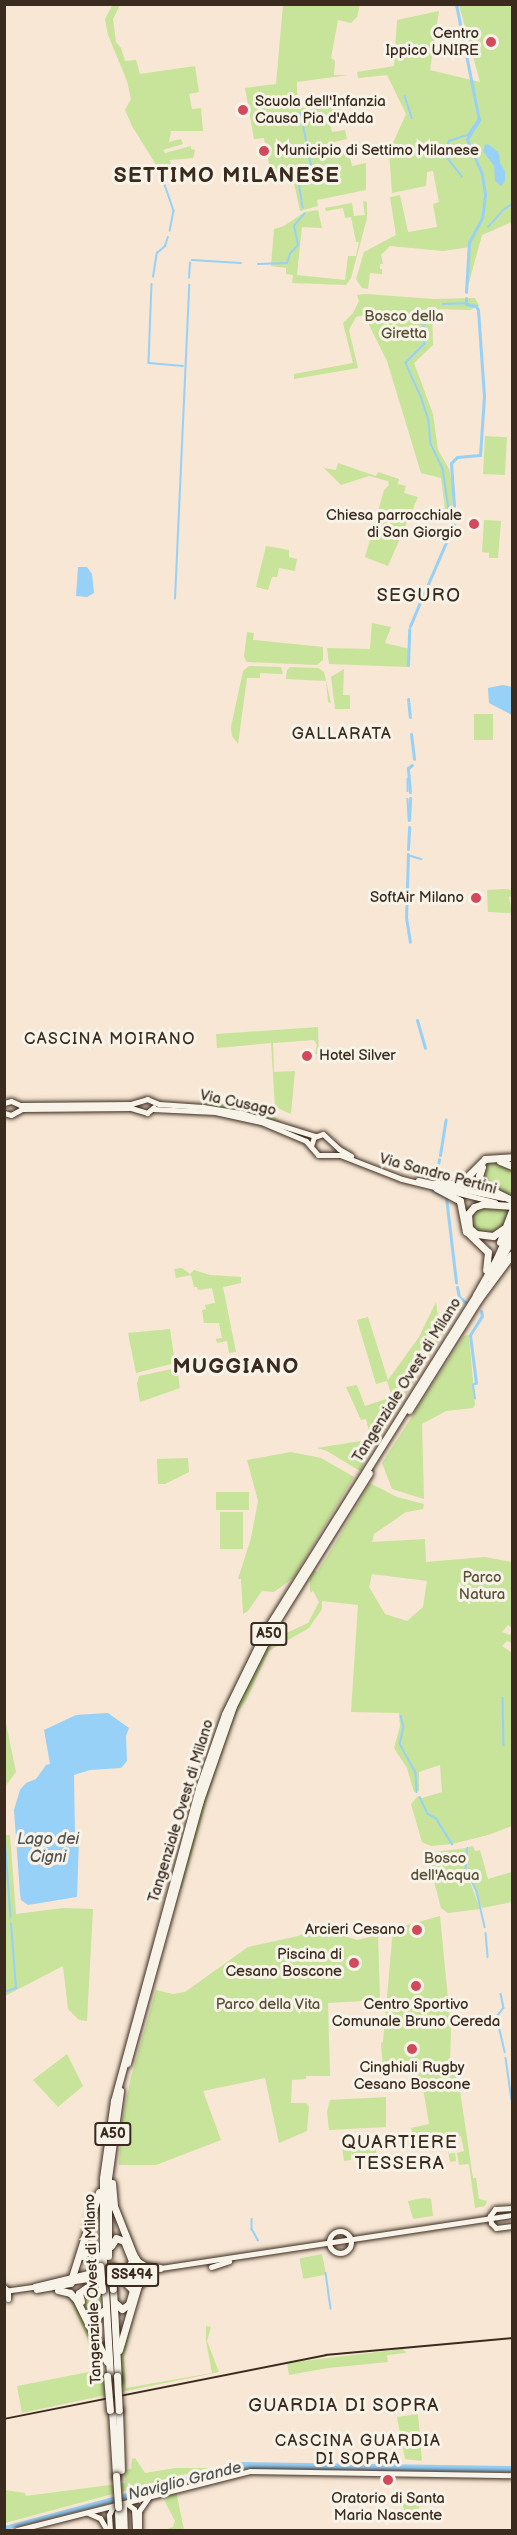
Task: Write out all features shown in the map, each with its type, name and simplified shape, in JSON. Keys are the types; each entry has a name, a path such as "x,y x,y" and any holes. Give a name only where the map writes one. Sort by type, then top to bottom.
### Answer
{"highway":[{"path":"436,1186 460,1184 485,1160 513,1157"},
{"path":"512,1206 485,1189 479,1176 482,1166 489,1162 502,1161 513,1166"},
{"path":"436,1186 458,1199 466,1231 486,1249 493,1266"},
{"path":"510,1225 493,1236 482,1236 469,1228 467,1218 470,1210 478,1205 512,1206"},
{"path":"493,1266 505,1254 512,1206"},
{"path":"493,1266 505,1254 513,1238"},
{"name":"Tangenziale Ovest di Milano","path":"105,2266 107,2194 113,2129 129,2058 200,1803 233,1706 274,1625 478,1300 493,1266"},
{"name":"Tangenziale Ovest di Milano","path":"105,2266 102,2216 105,2158 114,2101 199,1788 231,1697 269,1624 493,1266"},
{"path":"111,2246 113,2129"},
{"path":"71,2278 77,2269 99,2192 105,2158"},
{"path":"112,2176 114,2206 133,2256 145,2266"},
{"path":"99,2192 107,2289 103,2311 107,2362"},
{"path":"125,2282 133,2290 128,2306 118,2308 107,2289 105,2266 116,2238 124,2241 132,2261 128,2269"},
{"path":"88,2274 80,2268 86,2251 96,2252 105,2266"},
{"path":"35,2287 88,2274 145,2266 163,2267"},
{"path":"119,2530 113,2376 138,2283 146,2280"},
{"path":"86,2288 80,2291 79,2297 88,2316 97,2318 103,2311"},
{"name":"Tangenziale Ovest di Milano","path":"107,2289 113,2376 118,2390 114,2410 118,2476"},
{"path":"58,2290 71,2294 76,2299 113,2376"},
{"path":"114,2299 117,2359"},
{"path":"119,2505 124,2530"}],"main road":[{"name":"Via Cusago","path":"4,1103 10,1101 15,1104 141,1103 147,1099 153,1106 245,1118 285,1131 306,1141 311,1146"},
{"path":"141,1103 141,1110"},
{"path":"15,1104 16,1111"},
{"name":"Via Cusago","path":"4,1113 11,1115 16,1111 68,1108 141,1110 147,1113 153,1106"},
{"name":"Via Cusago","path":"153,1106 234,1112 315,1136"},
{"path":"325,1135 331,1140 330,1150 323,1155 315,1153 311,1146 315,1136 325,1135"},
{"name":"Via Sandro Pertini","path":"331,1140 342,1152 402,1176 436,1186"},
{"name":"Via Sandro Pertini","path":"323,1155 340,1155 390,1175 512,1206"},
{"name":"SS494","path":"490,2220 495,2209 513,2208"},
{"name":"SS494","path":"351,2241 513,2217"},
{"name":"SS494","path":"490,2220 498,2229 512,2226"},
{"name":"SS494","path":"6,2293 279,2250 329,2244 342,2252 348,2249 351,2241 347,2233 339,2232 330,2235 329,2244"},
{"path":"279,2250 290,2244"},
{"name":"SS494","path":"6,2293 229,2261 329,2244"},
{"path":"163,2267 171,2258"},
{"path":"211,2267 229,2261"},
{"path":"17,2530 250,2471 513,2475"},
{"path":"137,2530 137,2515 146,2498"},
{"path":"119,2505 137,2515"},
{"path":"108,2530 109,2512 119,2505 133,2508 137,2515"},
{"path":"95,2510 108,2519"},
{"path":"84,2513 100,2518 108,2530"}],"green space":[{"path":"113,4 120,5 113,19 116,42 121,48 125,61 136,60 140,74 195,66 199,92 189,94 192,109 201,108 203,131 171,131 169,142 181,139 183,144 163,150 165,153 191,146 191,149 195,150 193,158 170,160 171,164 158,168 132,126 125,110 131,99 127,81 108,35 105,19"},
{"path":"283,5 360,5 357,17 351,23 338,20 331,58 335,61 334,75 348,75 297,82 297,93 303,108 314,106 313,101 337,96 343,120 330,123 332,132 345,130 347,139 334,142 336,152 348,150 352,166 366,163 366,190 317,200 318,206 300,211 294,183 271,175 264,138 254,139 245,88 276,84"},
{"name":"Bosco della Giretta","path":"459,5 512,5 512,222 482,235 468,286 470,247 443,251 390,246 381,255 382,274 370,273 368,289 362,288 356,279 364,252 396,235 390,197 400,195 408,232 437,227 433,204 439,202 433,171 427,172 426,186 392,193 389,152 406,114 387,75 358,78 357,72 394,66 397,20 439,11 430,70 480,82"},
{"path":"363,201 367,202 367,218 351,278 346,285 292,283 293,275 286,274 286,268 271,266 274,229 284,226 305,212 318,210 322,228 302,227 297,275 345,280 348,256 356,256 359,242 356,242 351,217 345,218 343,208 326,211 325,208 352,203 354,216 365,215"},
{"name":"Bosco della Giretta","path":"357,295 433,299 475,298 479,306 470,310 432,309 433,345 414,363 433,414 438,450 449,469 453,488 452,518 446,517 441,478 421,473 387,361 364,315 356,317 349,330 358,368 294,379 294,374 353,363 343,323 353,313 359,301"},
{"path":"485,436 507,437 505,475 483,474"},
{"path":"338,463 376,476 378,472 399,479 398,484 406,486 404,493 418,497 388,566 365,557 384,490 389,485 388,481 369,476 341,485 324,468 336,470"},
{"path":"484,520 501,521 498,558 489,558 489,553 482,552"},
{"path":"266,546 289,550 289,557 297,559 295,571 279,568 277,577 272,577 268,590 256,587"},
{"path":"372,623 391,627 385,643 410,649 409,667 329,664 327,648 370,649"},
{"path":"247,632 254,633 253,640 323,647 323,660 317,665 247,662 244,657"},
{"path":"249,666 281,667 283,674 260,673 260,678 247,678 238,744 232,736 231,727 243,671"},
{"path":"290,667 318,668 324,672 331,703 328,702 326,681 286,679 287,670"},
{"path":"344,669 343,695 350,695 350,709 335,709 331,677"},
{"path":"474,714 493,714 493,740 474,740"},
{"path":"487,890 512,890 512,896 509,897 512,913 488,912"},
{"path":"318,1027 319,1054 315,1054 317,1045 314,1040 273,1043 274,1072 295,1071 291,1114 275,1107 271,1043 217,1048 216,1034"},
{"path":"211,1102 255,1109 271,1114 281,1122 204,1104"},
{"path":"494,1162 512,1167 512,1197 482,1183 483,1167"},
{"path":"478,1206 511,1208 505,1225 497,1234 473,1231 469,1215"},
{"path":"182,1268 190,1274 194,1270 210,1275 241,1277 241,1283 223,1287 236,1352 229,1353 227,1341 217,1343 216,1339 222,1338 219,1323 204,1323 202,1310 206,1309 205,1305 215,1303 212,1288 198,1290 194,1287 191,1275 176,1278 174,1269"},
{"path":"436,1302 441,1337 381,1435 370,1435 366,1419 361,1420 346,1387 357,1385 365,1406 392,1397 387,1381 376,1384 357,1320 368,1317 388,1380 419,1337"},
{"path":"170,1329 175,1363 136,1373 128,1333"},
{"path":"469,1335 475,1405 473,1408 446,1411 422,1424 424,1499 392,1489 382,1463 464,1336"},
{"path":"177,1368 180,1388 140,1402 137,1384 139,1376"},
{"path":"373,1439 372,1447 360,1471 327,1451 317,1448"},
{"path":"291,1452 321,1458 354,1477 293,1578 274,1592 262,1591 248,1611 243,1614 241,1579 238,1579 251,1538 258,1501 247,1460"},
{"path":"188,1458 189,1472 165,1484 158,1484 157,1459"},
{"name":"Parco Natura","path":"370,1483 397,1497 424,1504 423,1509 406,1512 374,1534 372,1542 425,1539 426,1562 485,1557 512,1562 512,1628 508,1625 502,1632 510,1635 512,1632 512,1643 507,1641 502,1646 512,1653 512,1826 452,1844 431,1846 422,1842 411,1804 418,1796 422,1798 442,1792 440,1765 419,1772 419,1791 414,1792 407,1768 394,1748 400,1726 399,1713 351,1712 358,1605 322,1601 322,1609 309,1628 269,1651 246,1701 236,1714 213,1779 182,1888 179,1889 205,1796 233,1714 268,1646 280,1636 308,1623 319,1602 313,1591 310,1593 310,1578 314,1570 317,1572","holes":["372,1574 427,1581 423,1607 407,1621 385,1614 369,1587"]},
{"path":"216,1492 249,1492 249,1510 216,1510"},
{"path":"220,1512 243,1512 243,1549 220,1549"},
{"path":"4,1719 16,1772 5,1787"},
{"path":"5,1835 10,1835 16,1914 63,1908 93,1909 87,2021 79,2020 68,2009 63,1966 5,1996"},
{"path":"473,1846 475,1851 480,1850 488,1879 512,1872 512,1902 482,1908 467,1868 469,1847"},
{"name":"Bosco dell'Acqua","path":"467,1848 469,1853 465,1868 480,1909 448,1913 441,1908 428,1859 435,1852"},
{"name":"Centro Sportivo Comunale Bruno Cereda","path":"440,1916 451,2030 450,2061 392,2072 390,2069 383,2070 381,2043 383,2042 393,1929"},
{"name":"Parco della Vita","path":"319,1926 328,1928 328,1941 329,1931 357,1940 378,1935 380,2000 328,2003 330,2076 306,2076 306,2079 292,2080 291,2103 306,2103 309,2107 307,2131 279,2143 265,2078 203,2091 221,2140 156,2165 119,2165 121,2127 131,2077 156,1990 173,1994 185,1992 248,1947 298,1936"},
{"path":"67,2054 83,2086 58,2107 33,2080"},
{"path":"447,2067 457,2071 473,2178 476,2178 479,2199 487,2201 485,2206 475,2208 469,2164 459,2165 457,2153 464,2151 461,2136 447,2138 449,2154 455,2153 456,2161 450,2162 446,2139 415,2145 411,2128 429,2124 422,2082 413,2083 411,2073"},
{"path":"386,2097 386,2127 329,2130 327,2112 330,2100"},
{"path":"376,2143 376,2156 353,2160 351,2151 351,2160 344,2161 342,2147"},
{"path":"431,2199 433,2216 413,2219 408,2201"},
{"path":"322,2254 326,2275 303,2279 299,2258"},
{"path":"100,2288 101,2308 97,2316 87,2311 80,2293"},
{"path":"140,2289 124,2358 126,2388 212,2373 206,2341 206,2326 211,2327 207,2341 219,2372 121,2392 120,2350"},
{"path":"54,2291 61,2291 73,2297 103,2356 106,2395 22,2413 17,2386 89,2372 94,2369 96,2363 94,2352 69,2298"},
{"path":"403,2349 406,2353 387,2355 388,2362 328,2368 289,2375 287,2363"},
{"path":"418,2414 422,2461 405,2459 397,2417"},
{"path":"135,2458 145,2473 175,2468 209,2468 5,2523 5,2490 25,2493 26,2496 125,2483 124,2470 131,2469 132,2459"},
{"path":"176,2491 184,2530 164,2530 173,2527 175,2521 161,2494"},
{"path":"418,2495 420,2520 406,2520 401,2497"}],"water":[{"path":"488,144 499,153 500,163 505,171 505,181 501,186 495,181 494,166 483,151 485,145"},
{"path":"78,567 87,567 92,574 94,593 87,597 76,596"},
{"path":"503,685 512,687 512,715 489,703 488,688"},
{"name":"Lago dei Cigni","path":"108,1713 129,1728 126,1736 127,1761 121,1768 90,1770 74,1775 75,1835 79,1840 77,1897 28,1905 21,1900 20,1894 14,1810 20,1790 26,1783 36,1779 46,1765 50,1764 44,1730 76,1715"},
{"name":"Naviglio Grande","path":"243,2462 512,2466 512,2472 243,2469 5,2530 5,2526"}],"waterway":[{"path":"456,4 479,120 467,139 482,175 485,195 482,218 469,242 466,292"},
{"path":"405,96 412,118"},
{"path":"301,113 312,169 298,176 303,208"},
{"path":"462,177 447,158 448,144 449,141 468,135 479,119"},
{"path":"160,170 174,211 170,231"},
{"path":"502,211 512,204"},
{"path":"488,227 501,213"},
{"path":"258,264 287,263 290,254 298,245 294,226 304,214"},
{"path":"153,277 157,253 165,246 168,237"},
{"path":"192,260 241,263"},
{"path":"189,278 190,263"},
{"path":"152,284 149,363 183,366"},
{"path":"175,599 189,285"},
{"path":"454,506 451,463 457,457 480,455 484,396 478,310 476,306 466,304 466,298"},
{"path":"443,304 466,303"},
{"path":"424,316 425,344 406,363 429,421 431,444 443,469 449,509"},
{"path":"428,584 454,524"},
{"path":"410,626 426,588"},
{"path":"408,665 409,629"},
{"path":"408,699 410,717"},
{"path":"411,734 414,759"},
{"path":"410,792 408,768 412,765"},
{"path":"408,779 408,791"},
{"path":"409,820 410,798"},
{"path":"408,799 409,820"},
{"path":"408,849 409,827"},
{"path":"408,854 406,917 410,942"},
{"path":"408,855 421,859"},
{"path":"417,1020 425,1048"},
{"path":"440,1155 446,1119"},
{"path":"436,1175 439,1159"},
{"path":"433,1190 446,1197 456,1282"},
{"path":"457,1287 459,1297 465,1302"},
{"path":"476,1383 470,1335 482,1316 481,1311"},
{"path":"475,1399 473,1385 476,1383"},
{"path":"503,1698 504,1745"},
{"path":"401,1716 404,1727 400,1744 416,1773 417,1792"},
{"path":"420,1797 428,1814 436,1818 452,1844"},
{"path":"4,1822 11,1917"},
{"path":"468,1848 466,1869 477,1892 485,1927"},
{"path":"4,1992 16,1988 11,1924"},
{"path":"486,1933 488,1957"},
{"path":"501,1994 504,2008 497,2017 505,2052"},
{"path":"506,2058 512,2100"},
{"path":"252,2219 252,2229 258,2240"},
{"path":"326,2273 331,2309"}],"railway":[{"path":"4,2419 326,2355 512,2338"}],"place":[{"name":"Centro Ippico UNIRE","path":"491,42"},
{"name":"Scuola dell'Infanzia Causa Pia d'Adda","path":"243,110"},
{"name":"Municipio di Settimo Milanese","path":"264,151"},
{"name":"Chiesa parrocchiale di San Giorgio","path":"474,524"},
{"name":"SoftAir Milano","path":"476,898"},
{"name":"Hotel Silver","path":"307,1056"},
{"name":"Arcieri Cesano","path":"417,1930"},
{"name":"Piscina di Cesano Boscone","path":"354,1963"},
{"name":"Centro Sportivo Comunale Bruno Cereda","path":"416,1986"},
{"name":"Cinghiali Rugby Cesano Boscone","path":"412,2049"},
{"name":"Oratorio di Santa Maria Nascente","path":"388,2480"}],"district":[{"name":"SETTIMO MILANESE","path":"227,176"},
{"name":"SEGURO","path":"419,596"},
{"name":"GALLARATA","path":"342,735"},
{"name":"CASCINA MOIRANO","path":"110,1040"},
{"name":"MUGGIANO","path":"236,1367"},
{"name":"QUARTIERE TESSERA","path":"400,2154"},
{"name":"GUARDIA DI SOPRA","path":"344,2406"},
{"name":"CASCINA GUARDIA DI SOPRA","path":"358,2451"}]}
